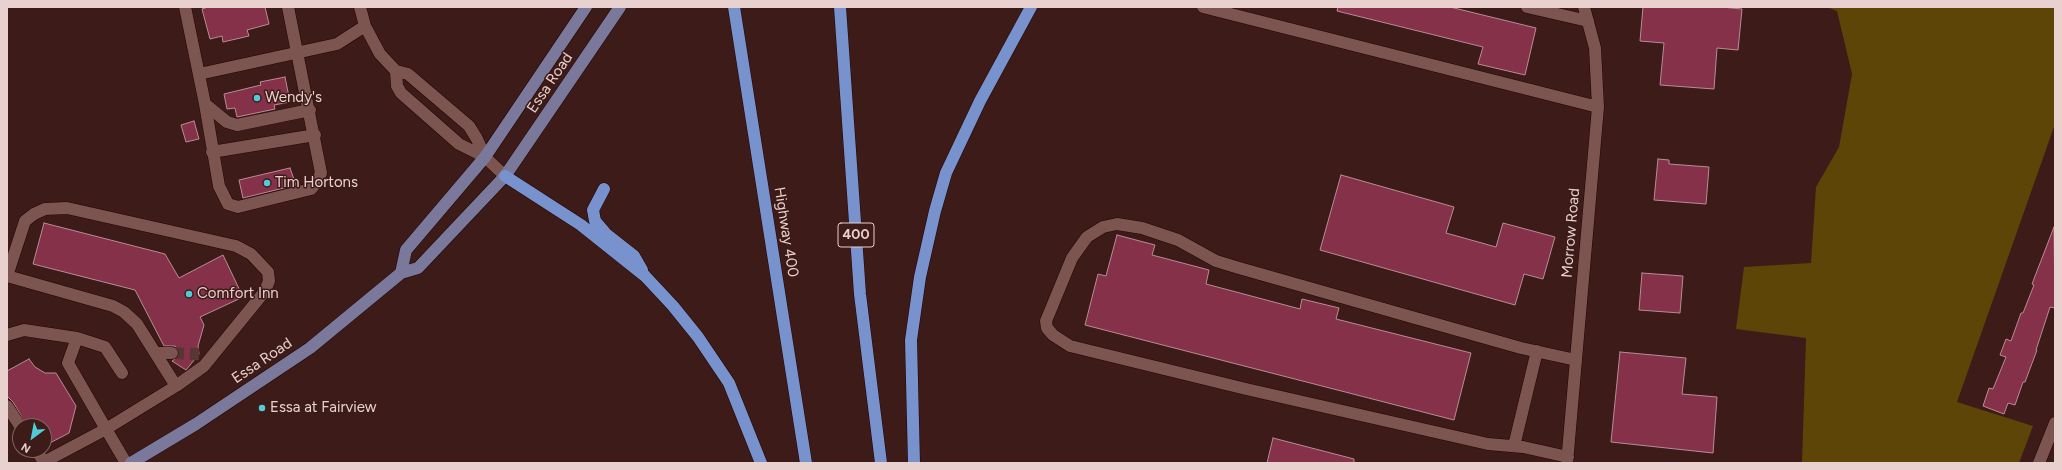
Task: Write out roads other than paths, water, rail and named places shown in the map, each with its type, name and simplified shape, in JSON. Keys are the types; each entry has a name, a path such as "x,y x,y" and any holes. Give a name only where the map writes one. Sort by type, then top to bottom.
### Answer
{"highway":[{"name":"Highway 400","path":"734,7 806,463"},
{"name":"400","path":"840,7 860,294 880,463"},
{"path":"914,463 911,340 920,276 935,211 946,173 980,101 1031,7"},
{"path":"506,176 581,225 645,276 673,306 694,332 729,383 761,463"},
{"path":"604,189 593,210 595,221 606,234 634,256 645,276"}],"main road":[{"name":"Essa Road","path":"401,273 406,250 485,158 586,7"},
{"name":"Essa Road","path":"132,463 196,424 310,348 401,273 418,268 506,176 620,7"}],"street":[{"path":"185,7 205,104 219,186 228,204 238,206 311,189 317,182 321,173 315,135 288,7"},
{"path":"360,7 365,26 380,54 396,71 408,74 469,126 477,139 485,158"},
{"path":"1203,7 1598,107"},
{"path":"1527,7 1588,20"},
{"name":"Morrow Road","path":"1568,460 1598,107 1595,48 1584,7"},
{"path":"199,74 337,44 365,26"},
{"path":"396,71 397,86 401,93 459,144 485,158 506,176"},
{"path":"205,104 227,122 237,125 310,110"},
{"path":"212,152 315,135"},
{"path":"52,458 106,429 176,386 204,366 256,302 269,281 268,272 251,254 236,246 67,208 45,209 34,214 24,221 7,276 113,306 124,312 137,324 176,386"},
{"path":"1568,460 1514,446 1472,441 1246,389 1070,346 1053,335 1047,328 1046,321 1072,258 1083,242 1087,237 1103,227 1118,224 1142,228 1178,240 1216,261 1239,268 1537,352 1576,360"},
{"path":"7,335 24,330 77,338 105,347 122,373"},
{"path":"77,338 68,363 126,463"},
{"path":"1514,446 1537,352"},
{"path":"155,353 172,353"},
{"path":"199,354 214,355"},
{"path":"7,406 15,418"},
{"path":"2039,463 2055,424"},
{"path":"41,458 44,462 52,458"}],"tunnel":[{"path":"172,353 199,354"}],"place":[{"name":"Wendy's","path":"257,98"},
{"name":"Tim Hortons","path":"267,183"},
{"name":"Comfort Inn","path":"189,294"},
{"name":"Essa at Fairview","path":"262,408"}]}
